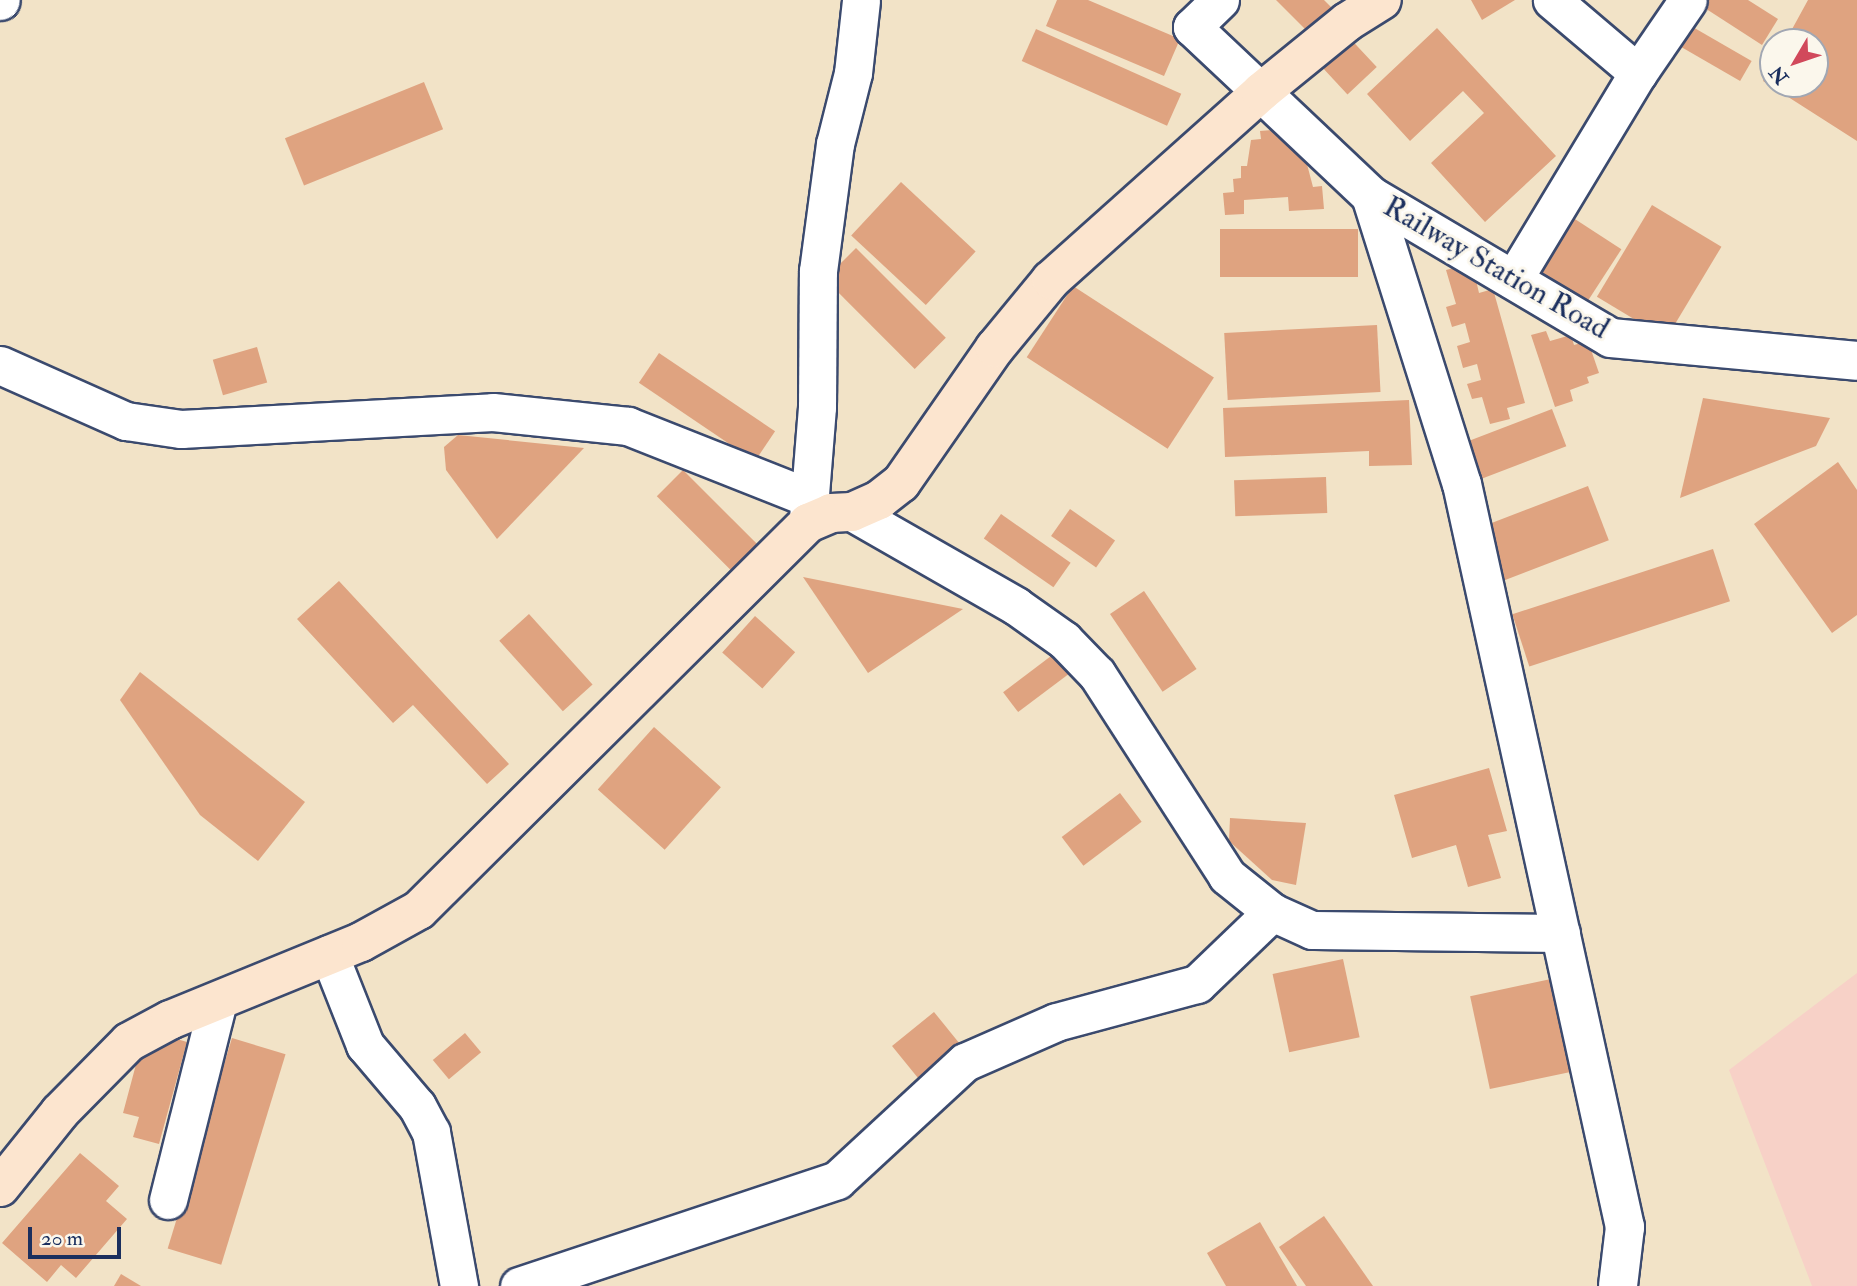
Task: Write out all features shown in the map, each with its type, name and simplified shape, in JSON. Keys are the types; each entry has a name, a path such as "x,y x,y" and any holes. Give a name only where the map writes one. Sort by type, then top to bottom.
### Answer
{"main road":[{"path":"0,1187 60,1112 129,1042 329,954 419,910 809,510 852,512 879,500 901,483 995,348 1051,281 1261,92 1347,22 1382,0"}],"street":[{"path":"0,365 126,421 181,429 493,412 628,426 809,510 818,271 835,144 853,73 861,0"},
{"path":"1220,0 1192,27 1261,92"},
{"path":"1552,0 1638,73"},
{"path":"1513,280 1638,73 1688,0"},
{"name":"Railway Station Road","path":"1261,92 1371,196 1611,338 1857,361"},
{"path":"1371,196 1462,484 1625,1227 1618,1286"},
{"path":"852,512 1016,606 1064,640 1097,674 1227,876 1272,912 1312,930 1561,933"},
{"path":"519,1286 837,1180 965,1062 1056,1022 1197,984 1272,912"},
{"path":"329,954 365,1045 417,1106 432,1132 459,1286"},
{"path":"168,1200 218,1001"}],"shaded area":[{"path":"1857,973 1857,1286 1812,1286 1729,1070"}],"building":[{"path":"1057,0 1088,0 1180,39 1164,76 1046,26"},
{"path":"1276,0 1324,0 1338,14 1314,38"},
{"path":"1471,0 1515,0 1482,20"},
{"path":"1699,0 1748,0 1778,19 1772,28 1759,28 1759,43 1697,3"},
{"path":"1808,0 1857,0 1857,141 1790,98 1829,98 1829,28 1793,28"},
{"path":"1691,26 1752,61 1740,81 1680,46"},
{"path":"1437,28 1556,156 1485,222 1431,163 1484,113 1463,91 1410,141 1367,94"},
{"path":"1036,29 1181,94 1167,126 1022,61"},
{"path":"1344,32 1377,67 1347,94 1315,59"},
{"path":"424,82 443,129 304,185 285,138"},
{"path":"1282,129 1303,149 1313,187 1322,186 1324,209 1289,211 1288,197 1244,200 1244,214 1225,215 1223,193 1234,192 1233,179 1241,178 1241,166 1247,166 1251,140 1261,139 1260,131"},
{"path":"901,182 976,252 926,305 851,235"},
{"path":"1652,205 1721,247 1666,338 1597,297"},
{"path":"1561,210 1621,249 1586,304 1526,265"},
{"path":"1220,229 1358,229 1358,277 1220,277"},
{"path":"856,248 946,338 915,369 825,279"},
{"path":"1472,263 1479,293 1493,289 1525,403 1507,408 1510,419 1490,424 1482,397 1472,399 1467,384 1481,380 1477,364 1463,368 1457,346 1470,342 1465,323 1452,327 1446,307 1456,304 1446,270"},
{"path":"1073,286 1214,377 1168,449 1027,357"},
{"path":"1377,325 1381,392 1228,400 1224,333"},
{"path":"1546,331 1550,341 1571,335 1574,345 1588,341 1599,373 1587,377 1589,383 1570,390 1573,401 1555,407 1531,335"},
{"path":"257,347 267,383 223,395 213,360"},
{"path":"659,353 775,431 755,461 639,383"},
{"path":"1703,398 1830,418 1816,446 1680,498"},
{"path":"1409,400 1412,465 1369,466 1369,451 1225,457 1223,408"},
{"path":"1552,409 1566,446 1476,481 1461,444"},
{"path":"458,435 584,448 497,539 446,470 444,447"},
{"path":"1838,462 1857,490 1857,615 1832,633 1754,524"},
{"path":"683,470 759,546 733,573 657,496"},
{"path":"1326,477 1327,513 1235,516 1234,480"},
{"path":"1588,486 1609,540 1503,581 1483,526"},
{"path":"1070,509 1115,541 1096,568 1051,536"},
{"path":"1001,514 1071,563 1053,587 984,539"},
{"path":"1713,549 1730,601 1529,667 1512,614"},
{"path":"803,577 963,609 868,673"},
{"path":"339,581 509,764 487,784 413,705 393,723 297,619"},
{"path":"1144,591 1197,669 1163,692 1110,614"},
{"path":"529,614 593,685 563,711 499,641"},
{"path":"755,616 795,652 762,689 722,652"},
{"path":"1059,650 1074,670 1018,712 1003,692"},
{"path":"140,672 305,802 258,861 200,815 120,700"},
{"path":"654,727 721,787 665,850 598,789"},
{"path":"1489,768 1507,831 1488,835 1501,878 1468,887 1456,845 1412,858 1394,795"},
{"path":"1120,793 1142,822 1083,866 1062,837"},
{"path":"1230,818 1306,823 1296,885 1272,880 1229,841"},
{"path":"1343,959 1360,1037 1289,1052 1273,974"},
{"path":"1565,976 1585,1069 1490,1089 1470,996"},
{"path":"934,1012 971,1057 929,1091 892,1046"},
{"path":"465,1033 481,1052 449,1079 433,1060"},
{"path":"163,1035 187,1042 159,1144 133,1137 139,1117 123,1113 142,1042"},
{"path":"232,1038 286,1054 221,1265 168,1248"},
{"path":"80,1153 119,1186 106,1201 127,1219 76,1278 61,1265 47,1282 2,1243"},
{"path":"1324,1216 1373,1286 1306,1286 1279,1247"},
{"path":"1260,1222 1297,1286 1226,1286 1207,1253"},
{"path":"121,1274 141,1286 114,1286"}]}
